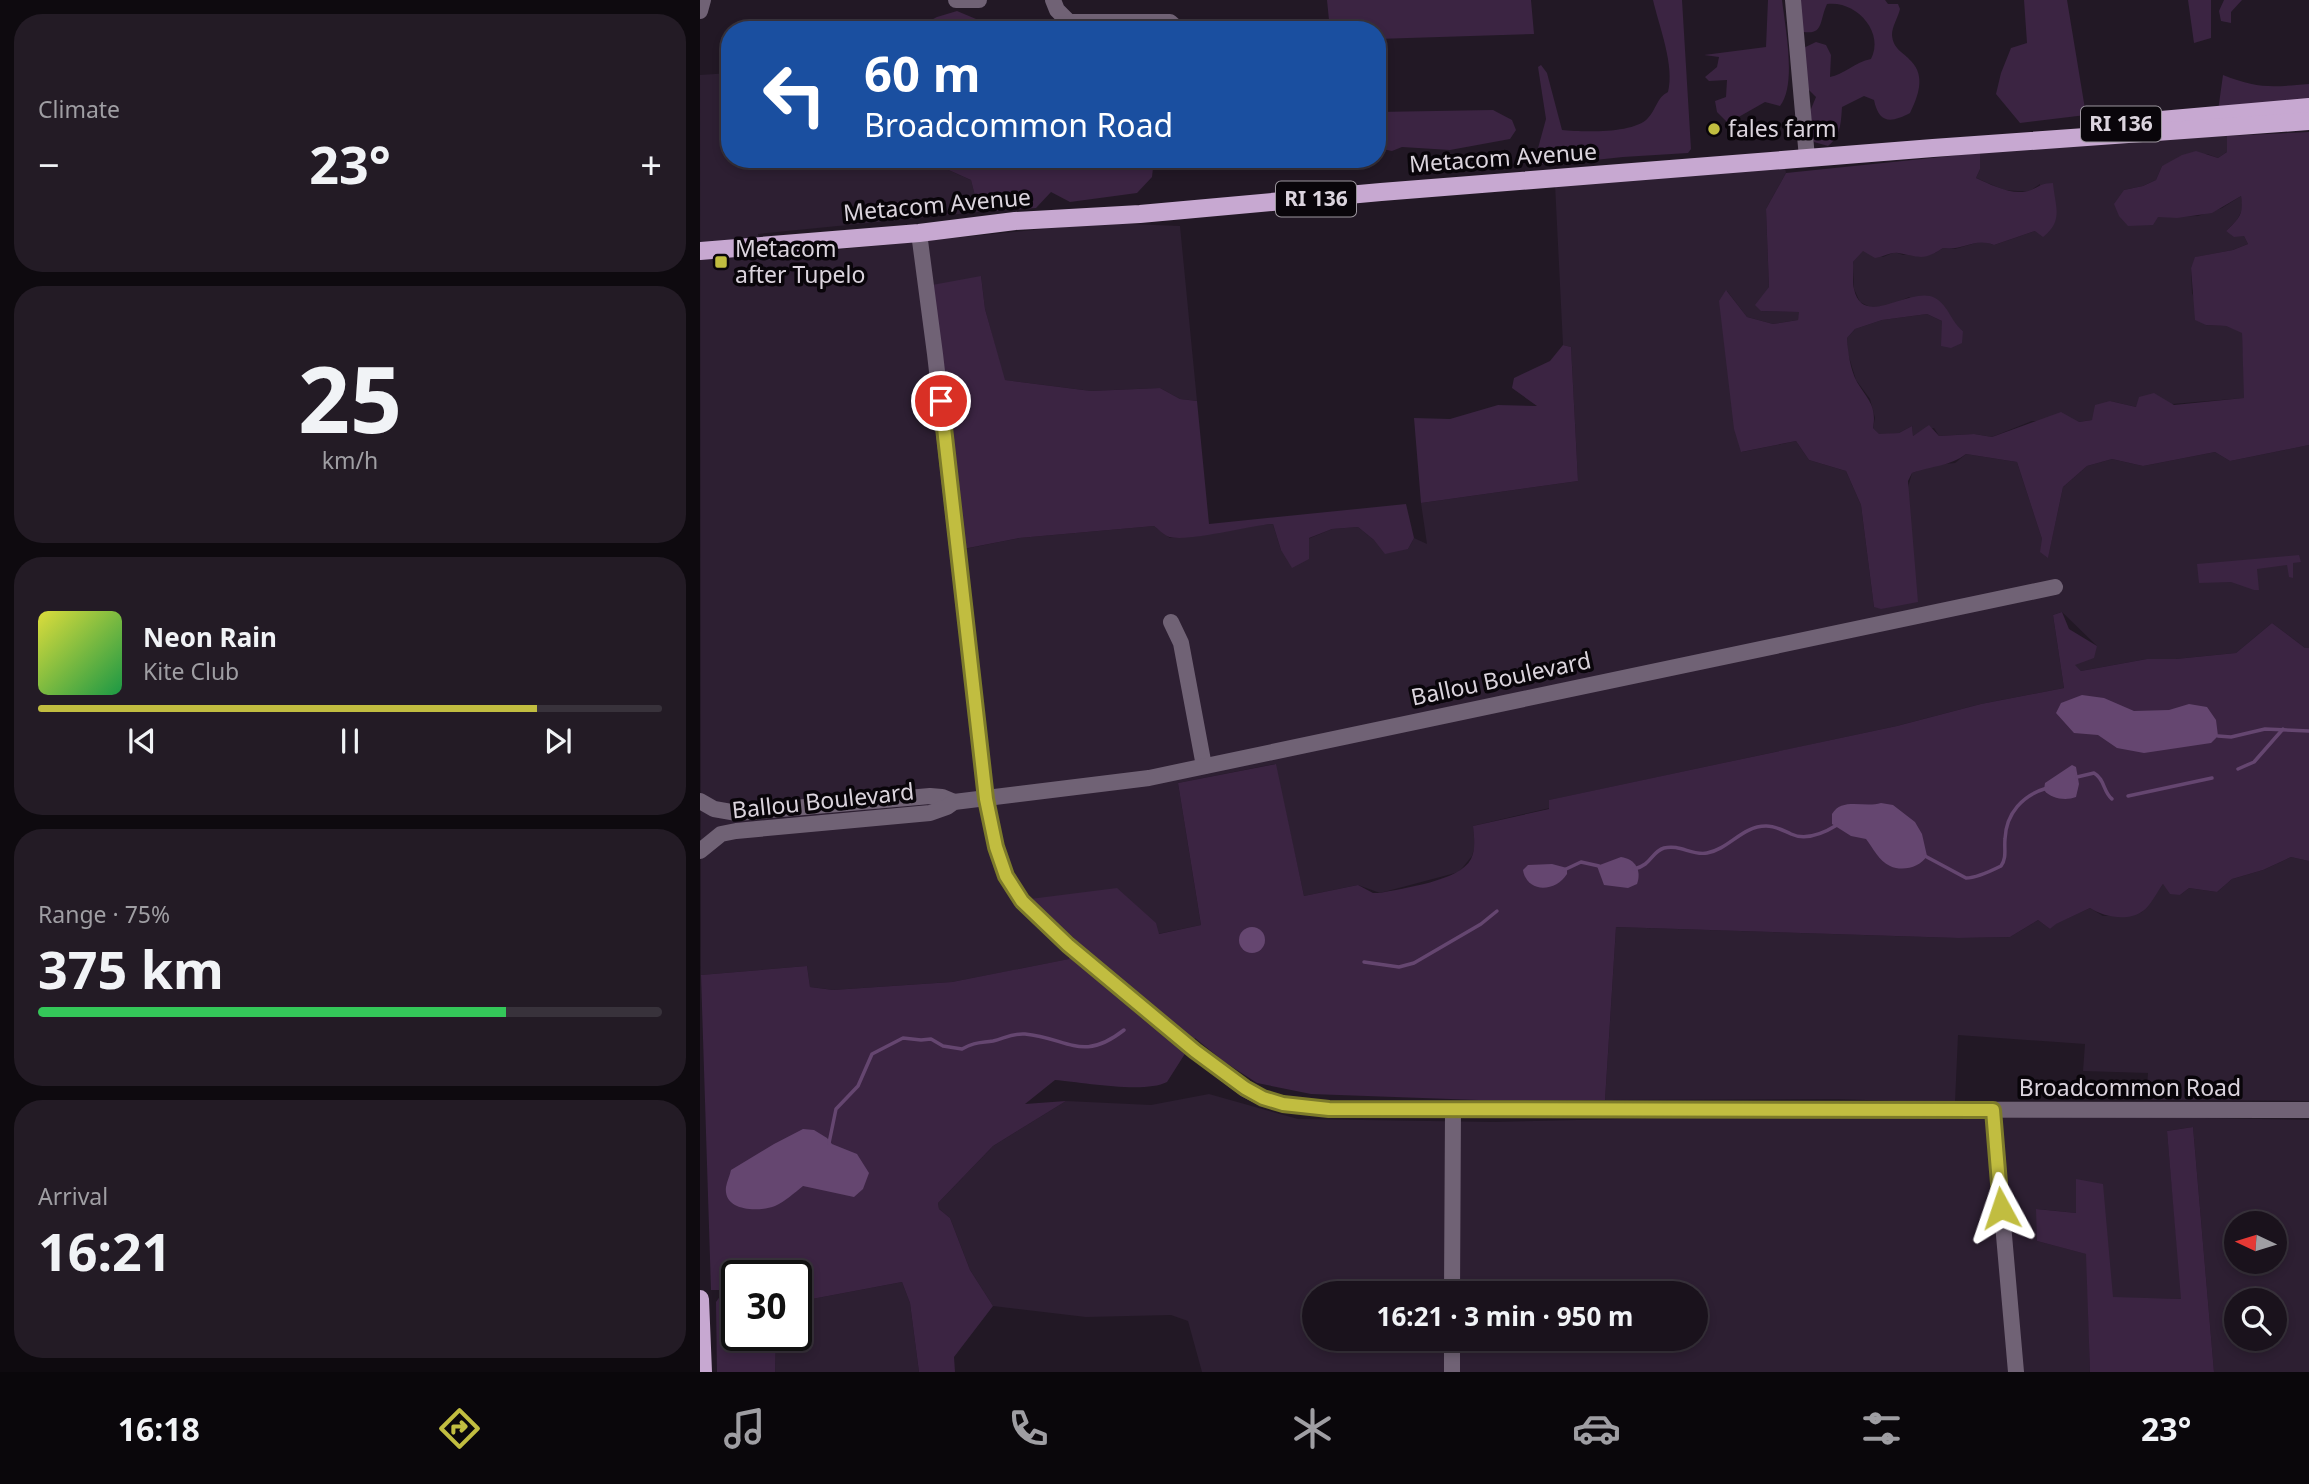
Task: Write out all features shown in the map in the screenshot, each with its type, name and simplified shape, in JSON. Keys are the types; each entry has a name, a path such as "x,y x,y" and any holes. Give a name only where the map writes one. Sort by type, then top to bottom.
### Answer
{"main road":[{"name":"Metacom Avenue","path":"1933,148 2138,122 2309,107"},
{"name":"Metacom Avenue","path":"700,251 919,233 1015,221 1140,214 1807,158 2309,121"},
{"path":"700,1298 703,1372"}],"street":[{"path":"700,11 703,0"},
{"path":"956,0 979,0"},
{"path":"1053,0 1057,10 1068,21"},
{"path":"1793,0 1807,158"},
{"name":"Broadcommon Road","path":"919,233 986,799 999,861 1022,901 1068,945 1195,1051 1245,1088 1263,1098 1307,1107 1453,1110 2309,1110"},
{"name":"Ballou Boulevard","path":"700,802 714,809 737,813 930,796 954,802 1121,783 2055,587"},
{"path":"1171,622 1181,643 1204,766"},
{"name":"Ballou Boulevard","path":"700,851 721,834 728,832 930,813 954,802"},
{"path":"1452,1281 1453,1110"},
{"path":"1993,1110 2016,1372"},
{"path":"1452,1351 1452,1372"}],"shaded area":[{"path":"1327,0 1531,0 1534,34 1386,39 1386,21 1329,21"},
{"path":"1653,0 1682,0 1691,149 1688,153 1548,165 1537,163 1537,152 1546,119 1538,67 1541,65 1547,73 1562,130 1607,131 1631,127 1648,118 1661,97 1668,92 1668,58"},
{"path":"1768,0 1782,0 1789,70 1785,96 1780,106 1765,102 1728,123 1717,112 1715,101 1726,97 1727,80 1709,81 1705,77 1717,67 1719,57 1704,55 1766,47"},
{"path":"1789,0 1885,0 1888,4 1898,4 1900,9 1893,28 1893,40 1896,47 1916,67 1919,80 1918,93 1910,113 1897,119 1887,119 1879,114 1874,100 1864,96 1842,107 1840,128 1836,138 1828,146 1814,142 1806,121 1816,97 1802,83 1795,52 1816,42 1826,45 1831,55 1830,77 1871,59 1874,38 1865,20 1848,7 1838,4 1827,4 1816,31 1795,30"},
{"path":"2024,0 2067,0 2086,115 2020,123 1996,94 2011,48 2027,43"},
{"path":"2188,0 2211,0 2211,38 2194,43"},
{"path":"2224,0 2242,0 2231,12 2231,23 2221,21 2219,11"},
{"path":"957,11 977,21 929,21"},
{"path":"721,74 721,168 944,168 971,180 979,212 758,234 764,257 1104,223 1180,226 1197,401 1180,399 1160,388 1091,391 1004,380 985,309 981,276 964,549 1019,538 1154,526 1170,538 1273,524 1281,550 1332,529 1358,527 1374,540 1408,549 1414,538 1427,544 1421,503 1578,481 1571,347 1563,345 1555,184 1784,163 1786,173 1766,209 1769,287 1761,311 1800,312 1798,320 1773,324 1747,317 1727,291 1742,452 1796,441 1809,460 1846,471 1861,505 1874,607 1912,473 1933,465 1955,463 1966,454 2017,462 2048,557 2063,487 2087,466 2112,459 2143,466 2215,452 2230,461 2309,445 2309,648 2305,648 2272,623 2236,653 2147,659 2081,671 2074,665 2097,646 2062,612 2053,615 2064,688 1550,800 1550,808 1473,826 1475,846 1472,856 1459,872 1380,893 1358,885 1304,896 1275,764 1178,783 1201,925 1158,934 1021,911 1070,959 952,982 833,990 810,987 807,966 701,975 700,75"},
{"path":"2223,75 2265,86 2309,84 2309,104 2218,111"},
{"path":"1493,110 1512,120 1516,130 1510,139 1450,150 1402,147 1392,151 1386,150 1386,112"},
{"path":"2309,132 2309,445 2230,461 2215,452 2143,466 2112,459 2087,466 2063,487 2048,558 2040,552 2042,539 2017,462 1966,454 1947,463 1912,473 1908,481 1918,602 1881,609 1874,607 1861,505 1846,471 1809,460 1796,441 1741,452 1734,429 1719,301 1726,290 1747,317 1773,324 1798,320 1799,312 1761,311 1755,305 1769,287 1766,209 1786,173 1980,153 1980,169 1976,178 1996,187 2024,192 2053,183 2056,219 2050,231 2043,237 2035,231 1994,245 1974,243 1957,248 1943,248 1922,257 1895,253 1875,258 1863,251 1853,262 1853,283 1859,301 1867,306 1877,306 1913,297 1935,298 1944,305 1963,331 1962,343 1951,348 1941,346 1942,321 1927,314 1882,320 1855,329 1847,338 1850,360 1857,382 1873,409 1873,428 1879,434 1899,433 1912,426 1913,436 1929,425 1939,436 1974,434 1992,437 2061,412 2079,422 2092,420 2095,405 2110,401 2136,407 2139,397 2154,393 2174,405 2244,398 2242,333 2226,326 2206,325 2195,320 2191,268 2195,257 2233,250 2248,244 2244,236 2234,237 2226,231 2240,216 2241,196 2212,213 2177,218 2158,217 2153,225 2128,226 2119,216 2114,204 2124,190 2156,180 2162,166 2182,155 2196,151 2218,158 2227,152 2227,136"},
{"path":"2227,136 2227,152 2218,158 2207,154 2162,166 2156,180 2124,190 2157,217 2198,216 2222,208 2241,196 2243,208 2237,220 2226,231 2244,236 2248,244 2233,250 2196,257 2191,268 2192,293 2206,325 2226,326 2242,332 2245,398 2136,407 2110,401 2092,420 2032,421 1992,437 1974,434 1939,436 1934,428 1913,436 1912,426 1899,433 1879,435 1873,428 1875,418 1870,399 1856,380 1848,354 1847,338 1855,329 1882,320 1927,314 1942,321 1942,346 1963,331 1909,297 1888,306 1870,307 1860,302 1854,289 1853,262 1863,250 1883,257 1895,252 1903,255 1935,253 1943,248 1955,249 1982,241 1994,245 2035,231 2040,184 2030,191 2004,190 1976,178 1980,169 1980,153 2143,139"},
{"path":"944,168 1153,168 1152,177 1137,193 1070,202 1051,192 1036,208 979,212 971,180"},
{"path":"981,276 985,309 1005,380 1091,391 1160,388 1180,399 1197,401 1209,524 1406,504 1414,538 1408,549 1385,554 1374,540 1358,527 1332,529 1309,538 1309,559 1292,568 1281,550 1273,524 1187,538 1167,536 1154,526 1019,538 963,549 932,285"},
{"path":"1563,345 1571,347 1578,481 1421,503 1414,418 1450,419 1498,405 1537,406 1512,388 1514,378 1550,361"},
{"path":"2299,555 2301,562 2293,563 2293,578 2289,577 2287,565 2257,569 2259,590 2231,582 2199,583 2197,564"},
{"path":"2062,612 2069,629 2097,646 2094,658 2075,665 2081,671 2147,659 2236,653 2272,623 2305,648 2309,648 2309,861 2291,857 2263,870 2232,879 2217,892 2189,888 2180,895 2170,894 2163,884 2149,905 2137,914 2116,917 2090,908 2050,929 2038,920 2010,937 1958,938 1616,927 1605,1100 1478,1100 1311,1094 1257,1083 1223,1061 1195,1038 1167,1082 1157,1085 1129,1087 1055,1080 1025,1104 1066,1101 993,1146 938,1203 939,1209 950,1218 970,1270 993,1306 954,1357 955,1372 919,1372 910,1303 902,1282 812,1299 812,1260 721,1260 721,1290 711,1290 701,975 807,966 810,987 833,990 952,982 1069,959 1077,941 1030,899 1117,888 1156,923 1159,934 1201,925 1178,783 1276,764 1304,896 1358,885 1373,893 1380,893 1430,882 1465,867 1471,859 1474,847 1473,826 1549,809 1549,800 2064,688 2053,615"},
{"path":"2082,695 2104,698 2134,711 2169,710 2189,704 2207,707 2216,720 2218,736 2211,743 2144,753 2117,748 2098,735 2074,733 2056,713 2061,703"},
{"path":"2072,765 2076,767 2079,784 2076,797 2059,798 2044,790 2045,783"},
{"path":"1881,803 1893,805 1915,822 1922,834 1927,856 1916,866 1895,868 1886,864 1866,839 1851,836 1832,824 1832,814 1841,806"},
{"path":"1621,857 1636,866 1639,874 1637,884 1628,888 1604,885 1597,866"},
{"path":"2291,857 2309,861 2309,1101 2146,1100 2148,1073 2083,1071 2085,1044 1958,1035 1955,1103 1837,1099 1605,1100 1616,927 1958,938 2010,937 2038,920 2050,929 2055,924 2090,908 2103,916 2127,916 2142,912 2163,884 2180,895 2189,888 2217,892 2232,879 2263,870"},
{"path":"1552,864 1567,868 1567,874 1549,887 1536,887 1526,878 1523,870 1528,865"},
{"path":"1252,927 1261,931 1265,940 1261,949 1252,953 1243,949 1239,940 1243,931"},
{"path":"1209,1094 1298,1119 1494,1122 1791,1115 2309,1120 2309,1372 2214,1372 2193,1127 2167,1131 2182,1299 2113,1298 2076,1213 2037,1209 2037,1241 2087,1254 2090,1372 1202,1372 1188,1321 1171,1315 1086,1317 993,1306 970,1270 950,1218 939,1209 938,1203 993,1146 1066,1101 1151,1105"},
{"path":"2193,1127 2214,1372 2090,1372 2086,1254 2037,1241 2036,1209 2076,1213 2076,1179 2103,1184 2113,1297 2181,1299 2167,1131"},
{"path":"803,1129 814,1130 832,1144 857,1154 869,1173 863,1189 854,1197 803,1186 779,1204 760,1209 743,1208 730,1201 726,1187 731,1170"},
{"path":"902,1282 910,1303 919,1372 775,1372 776,1351 812,1351 812,1299"},
{"path":"721,1295 721,1351 776,1351 775,1372 717,1372 716,1302"}],"waterway":[{"path":"2218,736 2231,737 2265,729 2309,731"},
{"path":"2238,769 2254,762 2283,729"},
{"path":"2077,777 2094,773 2112,799"},
{"path":"2128,796 2212,778"},
{"path":"1925,856 1966,878 2001,866 2005,857 2006,830 2012,813 2023,800 2047,788"},
{"path":"1634,869 1644,865 1656,852 1664,848 1707,853 1757,827 1773,827 1803,837 1821,833 1837,825"},
{"path":"1564,870 1581,862 1599,866"},
{"path":"1364,962 1399,967 1414,963 1481,924 1497,911"},
{"path":"829,1143 836,1109 858,1086 872,1054 903,1038 931,1039 943,1046 962,1049 1025,1034 1086,1047 1109,1040 1124,1030"}],"place":[{"name":"fales farm","path":"1714,129"},
{"name":"Metacom after Tupelo","path":"721,262"}],"route":[{"path":"941,401 986,799 999,861 1017,895 1032,912 1068,945 1230,1078 1263,1098 1283,1104 1329,1109 1993,1110 2001,1208"}]}
